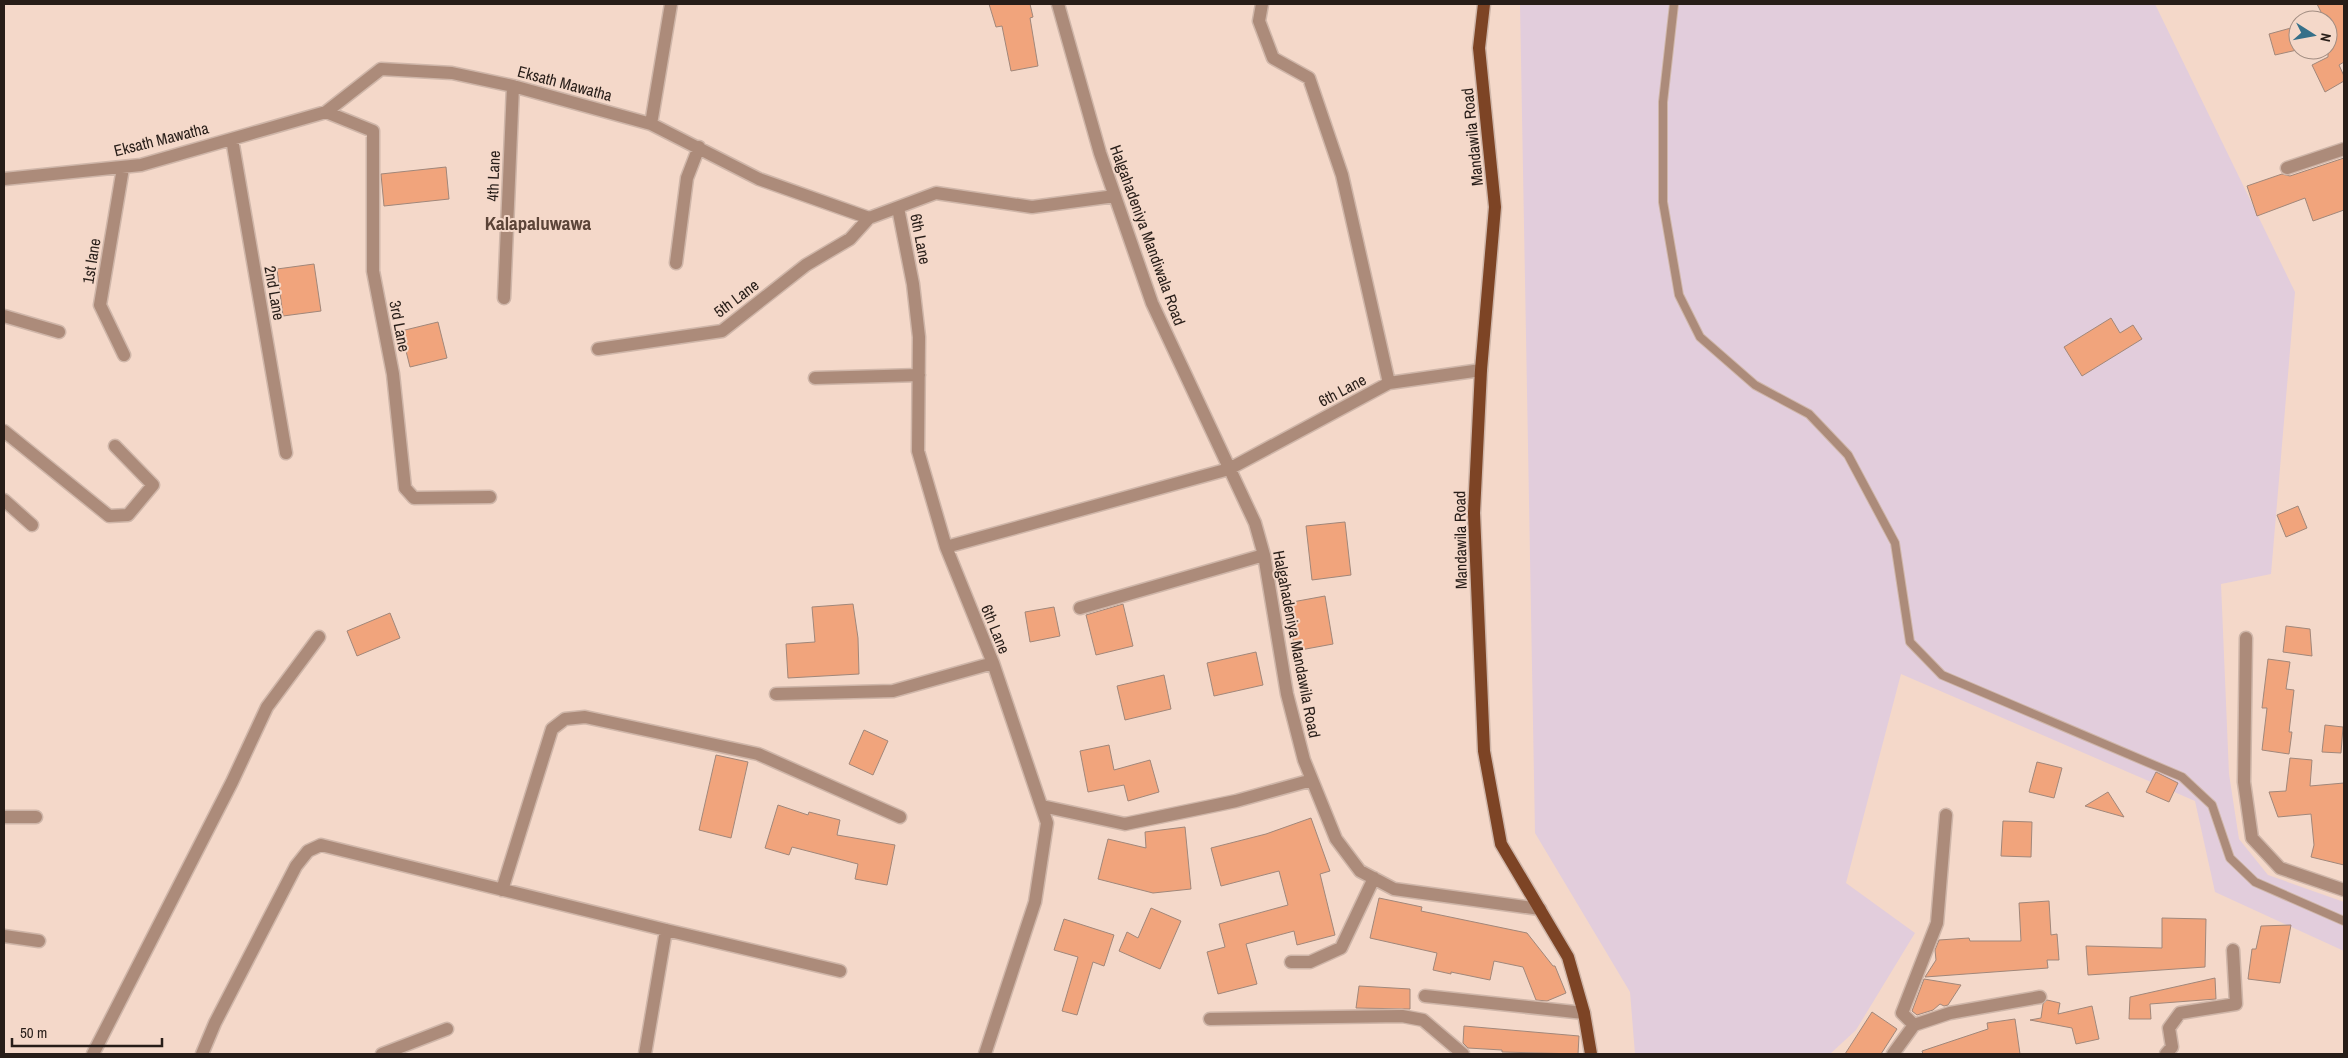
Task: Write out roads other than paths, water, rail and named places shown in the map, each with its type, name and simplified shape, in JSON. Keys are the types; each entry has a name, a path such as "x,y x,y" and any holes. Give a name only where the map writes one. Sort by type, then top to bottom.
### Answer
{"main road":[{"name":"Mandawila Road","path":"1484,4 1479,48 1495,206 1481,370 1474,513 1484,751 1501,844 1568,957 1584,1012 1591,1054"}],"street":[{"path":"651,124 672,4"},
{"name":"Halgahadeniya Mandiwala Road","path":"1058,4 1094,131 1152,303 1228,469"},
{"path":"1262,4 1259,20 1273,58 1309,78 1342,175 1389,383"},
{"name":"Eksath Mawatha","path":"4,179 141,165 326,112 380,69 452,73 513,86 651,124 759,179 870,218"},
{"name":"4th Lane","path":"504,298 513,86"},
{"name":"3rd Lane","path":"326,112 373,131 373,271 393,374 405,488 414,498 490,497"},
{"name":"2nd Lane","path":"232,139 286,454"},
{"path":"676,263 687,178 699,147"},
{"path":"2287,168 2344,149"},
{"name":"1st lane","path":"123,168 100,305 124,355"},
{"path":"870,218 936,193 1032,207 1115,196"},
{"name":"6th Lane","path":"898,208 915,301 919,337 918,451 946,547 993,663 1047,823 1035,902 985,1054"},
{"name":"5th Lane","path":"598,349 722,331 806,265 850,239 870,218"},
{"path":"4,316 60,332"},
{"name":"6th Lane","path":"946,547 1228,469 1389,383 1481,370"},
{"path":"815,378 919,375"},
{"path":"4,431 109,516 128,515 153,485 115,446"},
{"name":"Halgahadeniya Mandawila Road","path":"1228,469 1255,523 1264,555 1287,694 1304,760 1336,839 1360,871 1394,889 1540,909"},
{"path":"4,500 32,525"},
{"path":"1080,608 1264,555"},
{"path":"93,1054 232,782 267,707 319,637"},
{"path":"2246,638 2244,782 2252,838 2280,868 2344,890"},
{"path":"776,694 893,691 993,663"},
{"path":"502,890 552,729 565,720 585,717 758,754 900,817"},
{"path":"1042,806 1125,824 1236,801 1312,780"},
{"path":"1914,1025 1902,1012 1937,923 1946,815"},
{"path":"4,817 36,817"},
{"path":"202,1054 215,1023 296,866 308,851 321,845 840,971"},
{"path":"1291,962 1310,962 1341,948 1374,878"},
{"path":"645,1054 666,930"},
{"path":"4,936 39,941"},
{"path":"2166,1054 2172,1048 2169,1028 2180,1013 2236,1004 2233,950"},
{"path":"1425,996 1584,1012"},
{"path":"1893,1054 1914,1025 1950,1013 2040,997"},
{"path":"1210,1019 1402,1016 1423,1020 1463,1054"},
{"path":"382,1054 448,1029"}],"lane":[{"path":"1674,4 1662,102 1663,202 1679,295 1700,337 1755,385 1809,414 1848,456 1895,543 1910,642 1942,675 2182,777 2212,805 2230,858 2255,882 2344,921"}],"district":[{"name":"Kalapaluwawa","path":"538,223"}]}
